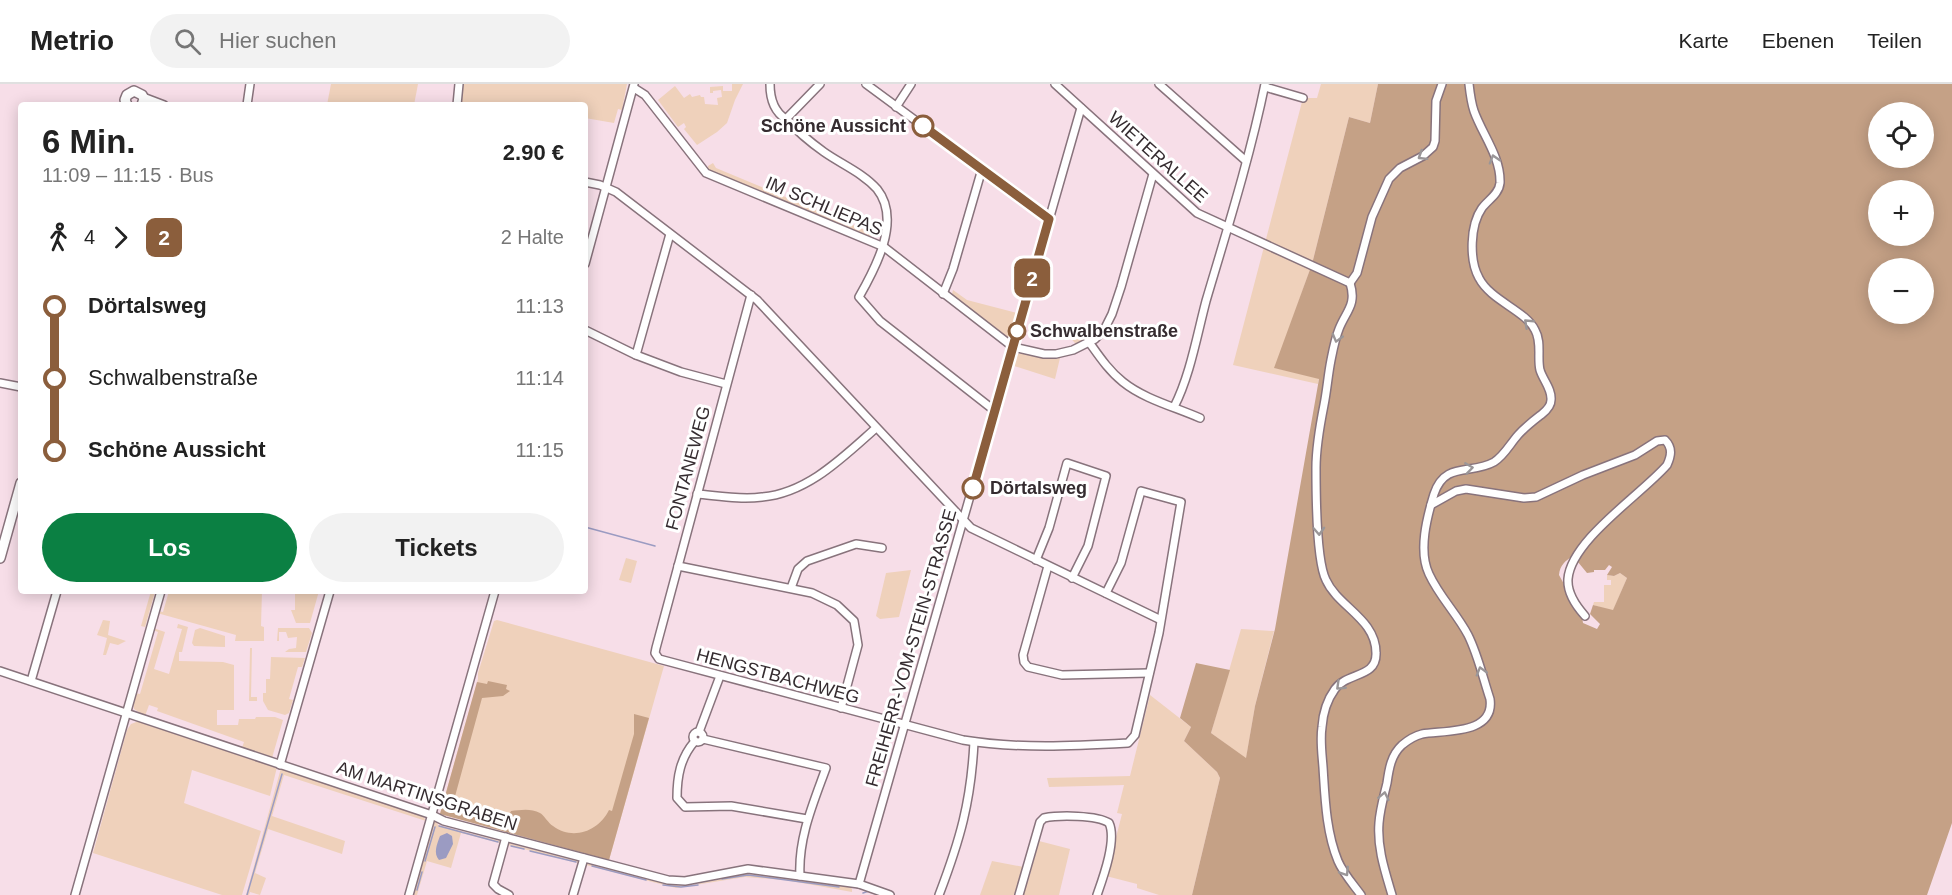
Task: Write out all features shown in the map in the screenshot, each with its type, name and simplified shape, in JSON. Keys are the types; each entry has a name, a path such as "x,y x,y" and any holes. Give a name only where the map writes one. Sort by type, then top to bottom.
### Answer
{"main road":[{"path":"126,102 125,98 137,92"},
{"path":"0,558 18,494"}],"street":[{"path":"247,102 250,84"},
{"path":"458,102 459,84"},
{"path":"770,84 770,96 776,110 814,145 875,187 882,198 886,211 884,247 859,297 880,321 995,411"},
{"path":"786,118 820,84"},
{"path":"866,84 1049,219"},
{"path":"896,106 911,84"},
{"name":"WIETERALLEE","path":"1055,84 1197,213 1350,283"},
{"path":"1159,84 1246,161"},
{"path":"1361,895 1341,867 1335,851 1324,797 1321,728 1326,706 1335,688 1345,680 1370,670 1376,654 1374,640 1366,625 1333,591 1323,575 1316,477 1317,451 1338,330 1352,302 1353,293 1350,283 1357,273 1372,217 1389,178 1400,168 1424,156 1433,147 1436,101 1442,84"},
{"path":"1392,895 1383,866 1379,827 1394,754 1415,736 1457,730 1477,724 1485,719 1490,708 1484,680 1472,644 1427,568 1425,536 1431,505 1437,488 1446,476 1455,471 1485,465 1498,459 1519,434 1548,409 1551,400 1540,369 1536,330 1488,290 1476,272 1474,252 1476,220 1484,206 1497,192 1500,183 1487,137 1473,109 1470,84"},
{"path":"588,253 634,86"},
{"name":"IM SCHLIEPAS","path":"634,86 645,95 706,173 884,247 1013,347"},
{"path":"1174,406 1187,371 1265,86 1303,98"},
{"path":"137,92 158,102"},
{"name":"FREIHERR-VOM-STEIN-STRASSE","path":"860,884 1081,108"},
{"path":"943,294 953,269 981,169"},
{"path":"1013,347 1044,354 1056,354 1073,350 1089,342 1104,330 1112,314 1153,174"},
{"path":"588,183 616,192 751,295 970,528 1160,619"},
{"path":"636,355 670,234"},
{"name":"FONTANEWEG","path":"656,648 751,295"},
{"path":"588,331 636,355 681,372 726,384"},
{"path":"1089,342 1124,383 1133,389 1200,417"},
{"path":"0,383 18,388"},
{"path":"697,494 754,498 786,492 822,473 876,428"},
{"path":"1431,505 1456,491 1466,489 1524,498 1536,496 1635,455 1657,441 1665,440 1671,449 1667,465 1608,520 1575,558 1569,573 1568,584 1572,598 1585,616"},
{"path":"1035,560 1049,528 1067,463 1106,476 1088,546 1072,578"},
{"path":"1048,566 1023,655 1023,662 1028,668 1062,675 1149,673 1159,633 1180,502 1141,491 1121,563 1106,593"},
{"path":"791,588 798,569 807,561 856,544 882,548"},
{"path":"678,566 812,593 837,605 854,621 858,645 840,708"},
{"path":"31,681 56,594"},
{"path":"75,895 160,594"},
{"path":"280,765 329,594"},
{"path":"409,895 494,594"},
{"name":"HENGSTBACHWEG","path":"656,648 656,655 661,660 905,726 975,742 1048,746 1128,743 1135,735 1149,673"},
{"name":"AM MARTINSGRABEN","path":"0,671 432,815 444,821 584,858 677,881 748,869 860,884 890,895"},
{"path":"720,676 700,742 695,741 687,751 677,778 677,798 685,807 731,807 807,819"},
{"path":"701,735 826,768 807,819 800,861 801,876"},
{"path":"939,895 967,810 975,742"},
{"path":"1018,895 1040,822 1049,817 1098,818 1109,824 1112,833 1097,895"},
{"path":"506,837 493,884 509,895"},
{"path":"573,895 584,858"}],"shaded area":[{"path":"331,84 418,84 415,102 328,102"},
{"path":"463,84 627,84 622,110 618,109 614,123 588,119 588,102 461,102"},
{"path":"732,84 743,84 727,123 697,145 684,129 686,127 684,123 678,127 658,100 675,86 684,98 690,94 692,97 700,95 704,97 705,104 718,105 717,98 722,97 721,90 710,93 710,87 723,86 723,91 732,91"},
{"path":"1321,84 1378,84 1370,123 1349,117 1312,264 1275,368 1319,378 1318,384 1233,365 1303,98 1317,98"},
{"path":"1378,84 1952,84 1952,823 1927,895 1192,895 1220,778 1217,772 1184,741 1191,727 1180,718 1196,663 1230,670 1211,733 1246,758 1255,706 1275,629 1319,379 1274,368 1312,264 1349,117 1370,123","holes":["1573,556 1587,573 1594,572 1594,570 1605,570 1609,565 1612,567 1607,575 1614,576 1620,573 1627,578 1613,610 1593,605 1590,614 1600,624 1597,629 1583,623 1559,575 1562,566"]},
{"path":"713,163 716,168 877,235 865,237 708,170 708,166"},
{"path":"953,290 967,300 1017,313 1010,339 1007,340 954,299"},
{"path":"1067,325 1101,329 1090,338 1076,344 1063,330"},
{"path":"1020,353 1049,359 1060,358 1055,379 1011,365 1014,356"},
{"path":"626,558 637,561 631,583 619,580"},
{"path":"911,570 899,617 880,619 876,616 886,573"},
{"path":"1620,573 1627,578 1613,611 1593,605 1594,602 1604,602 1604,585 1611,585 1611,580 1607,580 1607,575 1614,576"},
{"path":"150,594 154,594 145,627 141,626"},
{"path":"168,594 262,594 261,626 264,627 264,641 235,641 236,635 157,613 158,611 163,612"},
{"path":"295,594 318,594 310,623 296,623 291,610 295,610"},
{"path":"103,620 110,621 108,635 126,641 118,645 110,643 106,655 103,655 107,638 97,635"},
{"path":"494,621 664,666 609,860 440,814 478,673"},
{"path":"178,624 188,627 182,652 179,652 179,661 223,662 234,665 234,710 217,710 217,725 238,725 239,719 255,719 256,717 275,717 283,720 272,758 242,748 244,742 157,711 158,708 149,705 145,716 134,709 135,693 140,694 158,632 153,628 165,632 154,669 169,674 182,629 177,628"},
{"path":"200,628 225,636 225,647 194,646 192,643 195,630"},
{"path":"278,628 309,628 312,633 306,652 285,652 296,648 297,637 288,638 286,632 279,632 279,641 277,641"},
{"path":"1241,629 1274,631 1255,706 1246,759 1211,733"},
{"path":"250,648 252,648 251,697 257,697 257,701 249,701"},
{"path":"271,657 305,658 302,667 298,667 289,699 293,700 289,713 285,715 268,710 263,701 263,693 266,693 266,679 270,679"},
{"path":"488,681 507,685 506,689 510,691 503,696 482,698 454,800 509,815 511,811 537,811 553,826 569,833 585,832 599,823 609,810 612,811 634,734 634,714 649,718 609,860 440,814 477,682 487,684"},
{"path":"1150,695 1191,727 1184,741 1217,772 1220,778 1192,895 1159,895 1137,888 1137,884 1106,876 1122,814 1117,813 1124,785 1049,787 1047,778 1130,776"},
{"path":"139,721 277,767 270,796 192,770 184,803 261,831 242,895 222,895 93,853 127,730 131,724"},
{"path":"281,768 423,816 426,821 284,775 272,816 345,841 342,854 268,829 255,873 266,878 260,895 250,892 246,895"},
{"path":"436,821 438,825 672,885 687,886 747,874 848,885 852,892 785,880 745,877 676,888 461,833 451,868 427,861 417,895 412,895 432,824"},
{"path":"1039,841 1070,849 1059,895 1021,895 1028,882"},
{"path":"992,861 1024,867 1014,895 980,895"}],"water":[{"path":"447,833 452,836 453,844 446,858 439,860 436,854 437,845 440,836"}],"waterway":[{"path":"588,528 655,546"},
{"path":"247,895 282,774"},
{"path":"439,826 498,842"},
{"path":"425,861 435,827"},
{"path":"511,846 524,849"},
{"path":"530,851 576,862"},
{"path":"592,866 646,880"},
{"path":"417,890 422,872"},
{"path":"722,879 748,875 839,887"},
{"path":"663,885 681,887 698,885"},
{"path":"863,893 869,891 880,895"}],"bus line":[{"name":"2","path":"923,126 1049,219 973,488"}],"place":[{"name":"Schöne Aussicht","path":"923,126"},
{"name":"Schwalbenstraße","path":"1017,331"},
{"name":"Dörtalsweg","path":"973,488"}]}
